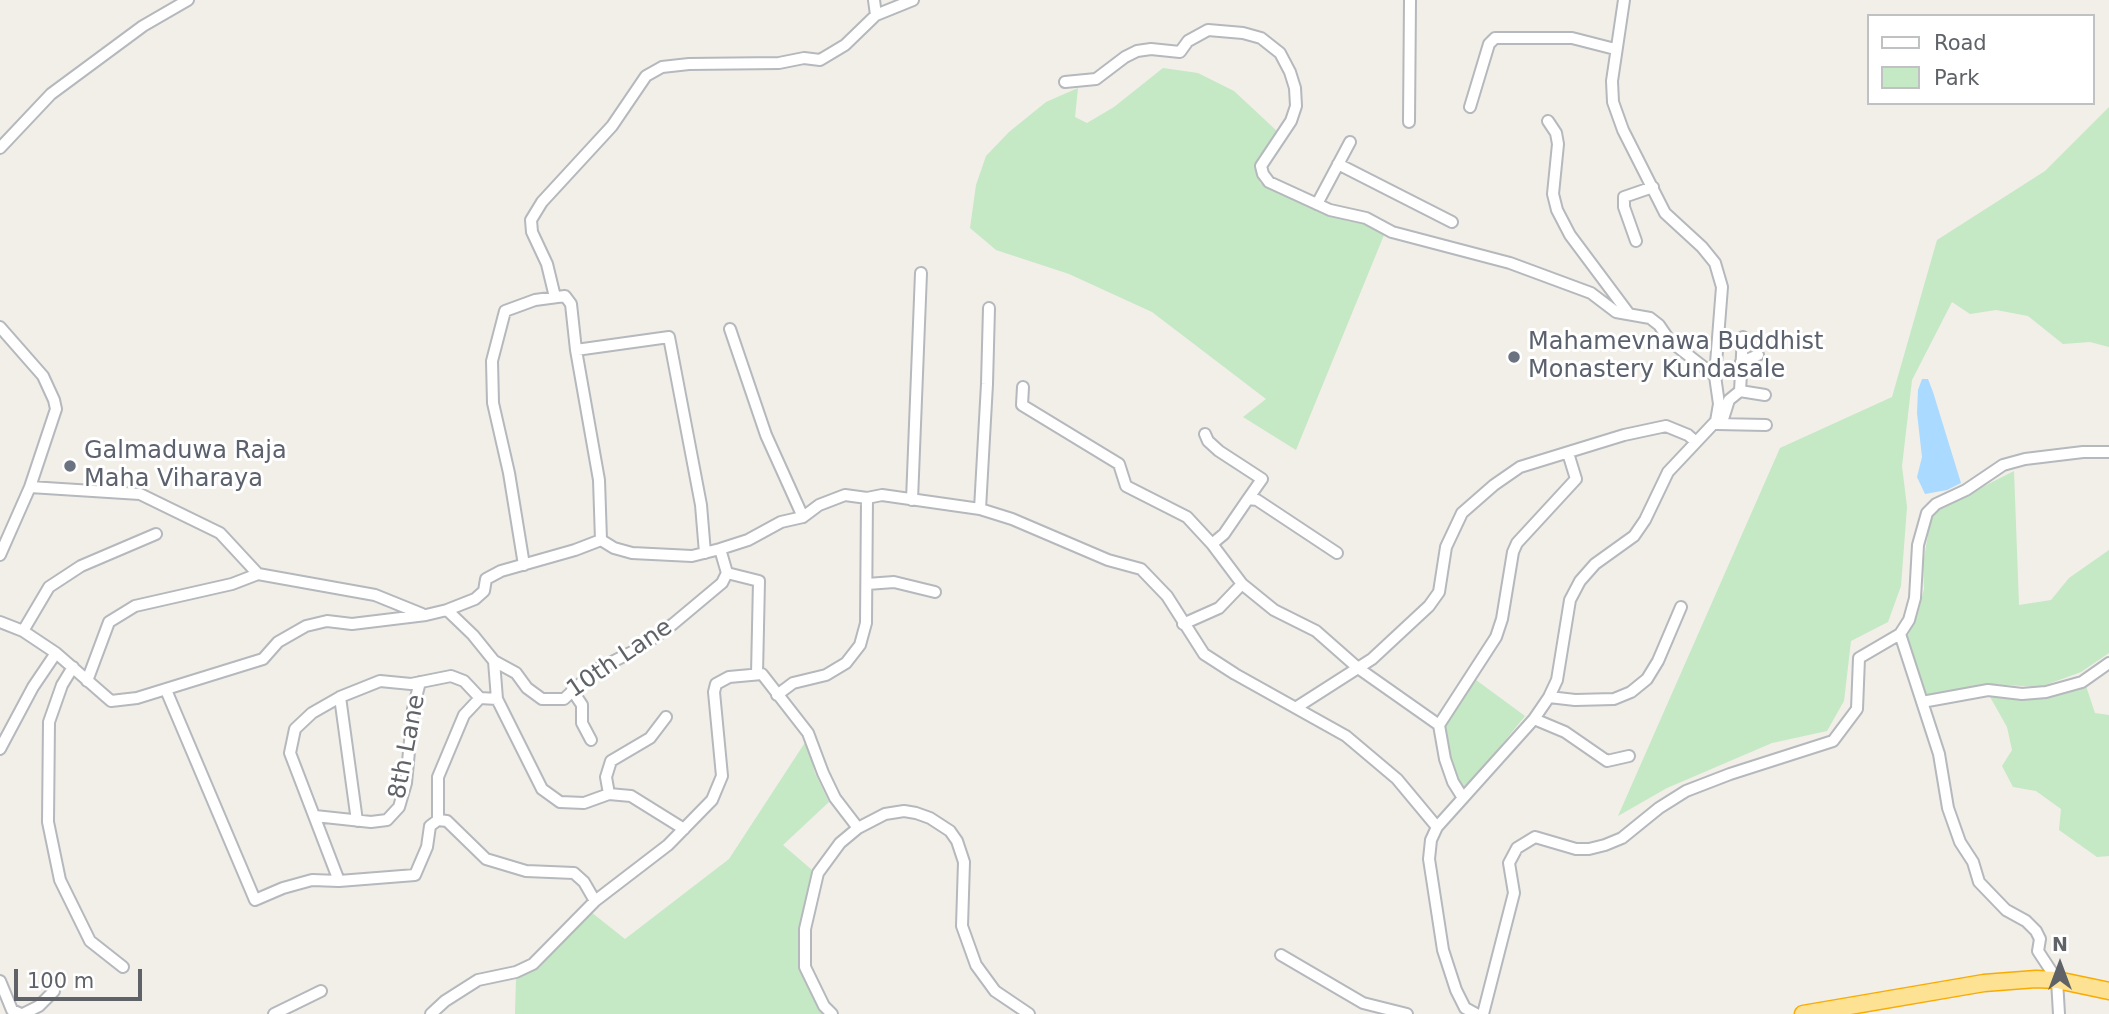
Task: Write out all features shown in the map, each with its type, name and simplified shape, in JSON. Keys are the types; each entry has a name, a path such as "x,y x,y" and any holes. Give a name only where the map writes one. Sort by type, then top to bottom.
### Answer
{"highway":[{"path":"1803,1014 1984,983 2036,979 2109,990"}],"street":[{"path":"0,148 51,94 143,26 188,0"},
{"path":"874,0 876,15"},
{"path":"555,297 547,264 532,232 531,220 542,202 612,126 646,76 662,67 779,63 804,58 820,60 845,46 876,15 913,0"},
{"path":"1409,122 1410,0"},
{"path":"1624,0 1615,49 1613,102 1623,130 1665,213 1702,247 1715,263 1722,287 1715,376 1719,404 1715,423"},
{"path":"1065,82 1096,79 1125,57 1138,51 1180,51 1188,41 1208,30 1243,33 1261,38 1280,53 1290,72 1295,88 1296,106 1282,137 1261,166 1269,182 1317,204 1350,216 1366,218 1392,232 1510,263 1591,293 1616,312 1650,318 1659,325 1670,341 1715,376"},
{"path":"1470,107 1489,44 1495,38 1572,38 1615,49"},
{"path":"1548,121 1556,133 1558,144 1553,194 1557,210 1570,235 1629,314"},
{"path":"1317,204 1350,142"},
{"path":"1338,164 1452,222"},
{"path":"1636,241 1624,207 1624,197 1653,187"},
{"path":"912,500 921,273"},
{"path":"524,565 509,473 493,403 492,361 505,311 535,300 565,296 571,304 576,350 599,480 601,540"},
{"path":"980,509 988,384 989,308"},
{"path":"0,327 43,376 54,400 55,409 30,487 0,555"},
{"path":"730,329 766,435 803,517"},
{"path":"576,350 668,337 701,505 705,553"},
{"path":"1476,1014 1465,1008 1443,950 1429,859 1431,840 1437,827 1534,719 1549,697 1557,680 1570,600 1580,581 1595,564 1634,536 1645,520 1668,472 1715,423 1723,419 1729,401 1740,391 1743,337"},
{"path":"1741,362 1758,355"},
{"path":"1023,387 1022,405 1119,464 1126,486 1187,517 1212,544 1242,584 1274,610 1316,631 1358,668 1439,725"},
{"path":"1740,391 1765,395"},
{"path":"1715,423 1766,425"},
{"path":"1297,707 1372,659 1420,615 1439,592 1446,547 1462,513 1520,467 1624,435 1666,426 1688,435 1696,442"},
{"path":"1205,434 1208,441 1219,451 1262,479 1224,534 1212,544"},
{"path":"1483,1014 1514,893 1509,863 1517,848 1535,837 1576,849 1605,845 1622,838 1659,808 1686,791 1833,741 1857,709 1859,658 1900,634 1909,620 1915,598 1918,545 1927,513 1936,504 1966,490 2003,465 2025,458 2109,452"},
{"path":"1463,798 1453,782 1445,759 1439,725 1496,637 1517,543 1576,479 1568,453"},
{"path":"30,487 139,494 220,533 258,574"},
{"path":"601,540 614,548 632,553 705,553 748,540 781,522 803,517 819,505 845,495 867,498 882,495 980,509 1012,519 1108,561 1141,569 1167,596 1204,654 1346,736 1397,779 1437,827"},
{"path":"777,695 793,683 826,676 846,663 860,645 866,623 867,498"},
{"path":"1248,499 1257,500 1337,553"},
{"path":"23,631 49,587 81,566 156,534"},
{"path":"0,622 23,631 55,653 111,701 137,698 262,659 278,642 306,626 327,621 352,624 447,610 475,599 484,591 486,579 501,571 601,540"},
{"path":"720,550 727,573 759,581 757,674"},
{"name":"10th Lane","path":"447,610 473,635 494,661 516,673 527,688 542,699 564,699 594,671 638,649 673,624 722,583 727,573"},
{"path":"87,681 109,622 135,606 232,584 258,574 375,595 426,615"},
{"path":"867,584 894,582 935,592"},
{"path":"1183,624 1219,608 1242,584"},
{"path":"1549,697 1575,700 1614,699 1631,692 1647,679 1658,661 1681,607"},
{"path":"1900,634 1939,754 1948,808 1960,842 1973,862 1979,882 2006,910 2026,921 2036,931 2040,939 2038,951 2057,981 2059,1014"},
{"path":"0,749 33,687 55,653"},
{"path":"494,661 497,699 542,789 560,802 584,803 609,794 631,796 684,829"},
{"path":"1922,702 1988,690 2022,694 2046,692 2082,682 2109,663"},
{"path":"73,667 62,685 49,722 48,822 60,880 90,941 123,967"},
{"path":"430,1014 478,980 516,972 533,964 595,901 668,845 712,800 722,776 714,692 716,684 729,677 762,674 808,733 822,773 835,798 858,828"},
{"path":"339,881 290,753 295,729 312,713 340,697 380,681 411,684 452,676 464,681 480,698 497,699"},
{"name":"8th Lane","path":"315,816 372,822 387,820 399,807 406,783 413,709 420,682"},
{"path":"166,690 255,900 312,880 415,876 427,847 430,826 438,820 447,821 486,859 526,871 574,873 584,882 595,901"},
{"path":"572,690 582,705 582,723 591,740"},
{"path":"340,697 357,821"},
{"path":"438,820 438,776 464,715 480,698"},
{"path":"609,794 606,776 611,761 650,738 666,717"},
{"path":"1534,719 1565,732 1607,761 1629,756"},
{"path":"832,1014 824,1006 805,967 805,929 818,873 840,843 858,828 885,814 904,811 923,816 950,831 957,841 964,862 962,926 975,965 995,991 1029,1014"},
{"path":"1281,955 1363,1003 1407,1014"},
{"path":"0,981 12,1010 22,1014 39,1006 54,991"},
{"path":"274,1014 321,991"},
{"path":"445,1001 447,1014"}],"green space":[{"path":"1163,68 1198,73 1234,91 1278,132 1256,163 1260,183 1347,221 1365,224 1384,235 1296,450 1243,417 1266,399 1152,312 1069,274 996,250 970,228 976,185 986,156 1009,132 1046,102 1078,88 1075,117 1087,123 1114,107"},
{"path":"2109,107 2109,347 2090,342 2063,344 2028,316 1996,310 1970,314 1952,302 1912,380 1902,466 1907,507 1901,586 1888,622 1851,641 1844,701 1827,731 1772,743 1667,788 1618,816 1780,448 1892,397 1937,240 2045,171"},
{"path":"2014,471 2019,605 2051,600 2069,578 2109,550 2109,653 2081,672 2040,687 1989,684 1926,697 1907,637 1917,617 1924,589 1923,564 1931,517 1941,508"},
{"path":"1476,680 1525,716 1464,791 1448,758 1444,724"},
{"path":"2085,683 2095,713 2109,715 2109,856 2097,857 2059,830 2061,809 2036,791 2013,787 2002,766 2012,750 2007,727 1989,695"},
{"path":"806,741 815,773 829,802 783,845 812,870 800,929 799,968 819,1010 824,1014 515,1014 516,979 539,968 591,912 625,939 729,859"}],"water":[{"path":"1922,379 1928,379 1933,392 1961,483 1947,490 1925,494 1917,477 1922,457 1917,413 1918,390"}],"place":[{"name":"Mahamevnawa Buddhist Monastery Kundasale","path":"1514,357"},
{"name":"Galmaduwa Raja Maha Viharaya","path":"70,466"}]}
